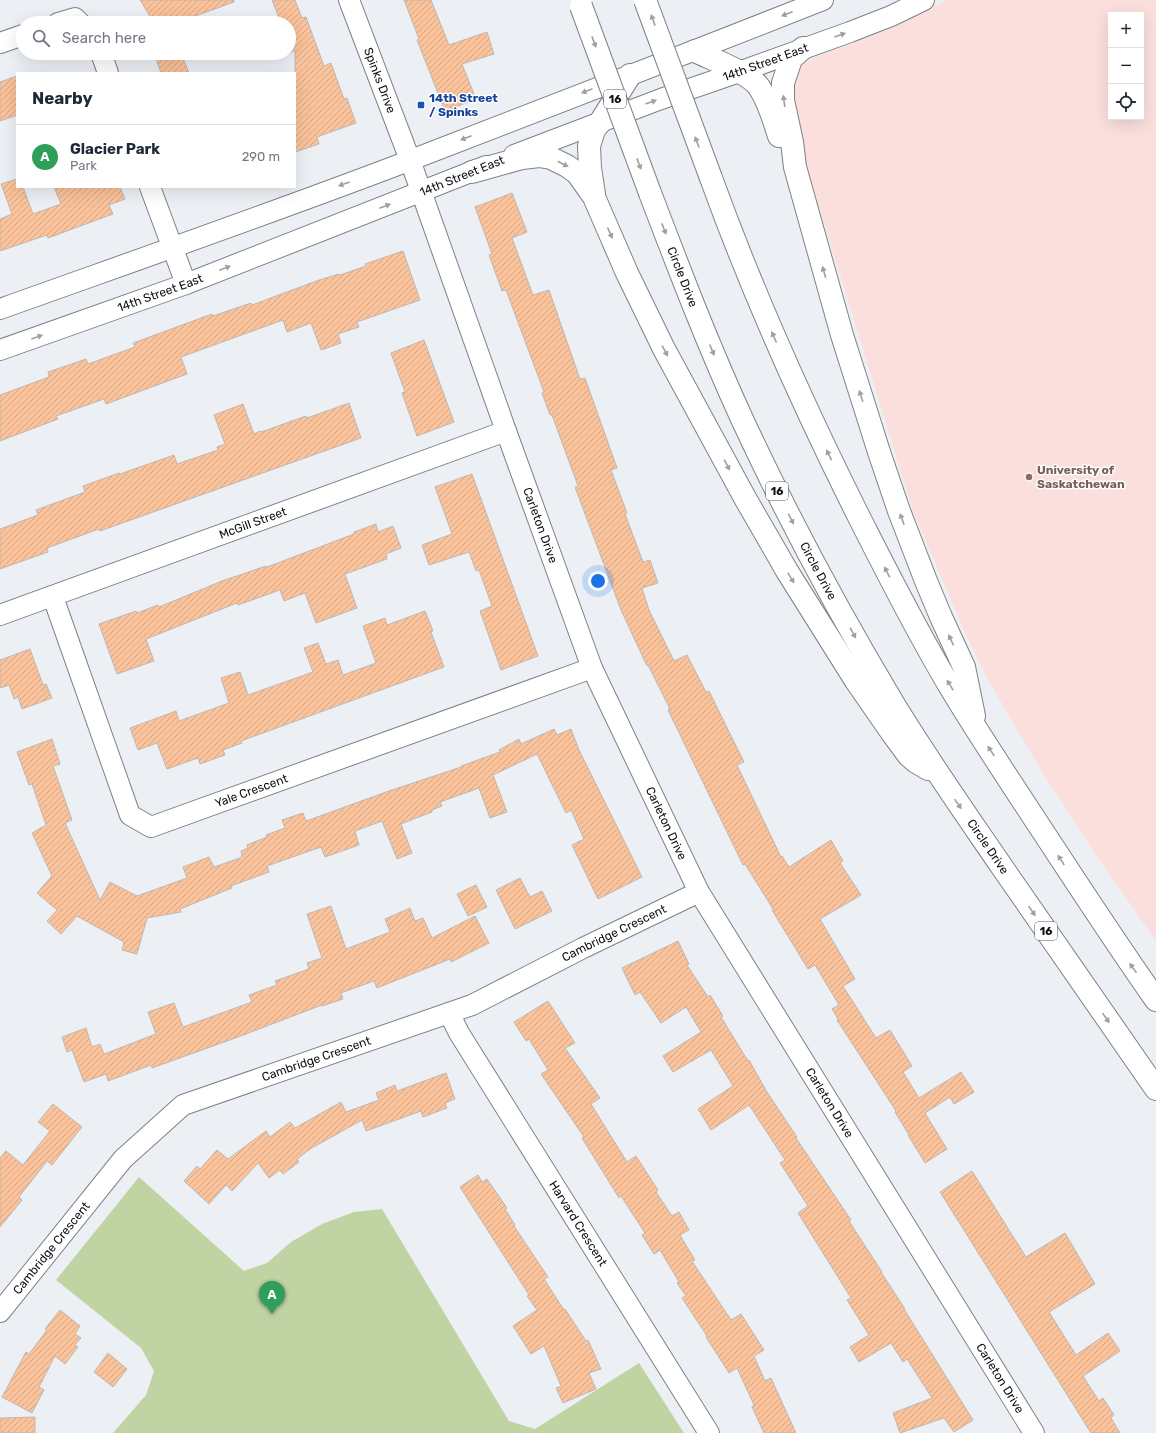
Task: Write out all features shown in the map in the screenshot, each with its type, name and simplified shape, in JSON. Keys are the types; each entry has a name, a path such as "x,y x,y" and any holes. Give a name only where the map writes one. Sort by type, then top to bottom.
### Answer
{"highway":[{"path":"645,0 746,271 810,416 885,568 948,684 1118,948 1156,1000"},
{"name":"Circle Drive","path":"580,3 650,193 695,309 742,419 814,564 894,704 936,772 1156,1089"},
{"path":"803,48 791,59 783,83 783,100 792,142 795,167 842,335 877,445 899,511 923,574 943,623 964,667 977,730"},
{"path":"695,51 740,72 759,87 772,115 782,145 795,167"},
{"path":"594,198 589,146 594,130 630,75"},
{"path":"472,172 522,158 539,156 551,158 577,173 594,198 630,280 664,349 745,498 787,571 856,681 892,733 912,759 926,768 936,772"}],"street":[{"name":"Spinks Drive","path":"349,0 410,160"},
{"path":"0,309 172,248 410,160 695,51 823,0"},
{"name":"14th Street East","path":"0,350 186,284 601,121 740,72 891,16 924,0"},
{"path":"0,43 16,37"},
{"path":"103,60 108,72"},
{"name":"Carleton Drive","path":"410,160 592,668 699,892 1034,1433"},
{"path":"150,188 186,284"},
{"name":"McGill Street","path":"0,615 506,431"},
{"name":"Yale Crescent","path":"53,597 130,815 151,827 592,668"},
{"name":"Cambridge Crescent","path":"0,1312 123,1158 182,1105 472,1005 583,948 699,892"},
{"name":"Harvard Crescent","path":"449,1013 458,1033 526,1143 709,1433"}],"shaded area":[{"name":"University of Saskatchewan","path":"947,0 1156,0 1156,941 1094,852 1039,767 987,678 967,637 913,511 792,120 789,96 799,68 809,60 867,37"}],"green space":[{"path":"139,1177 244,1271 267,1263 291,1242 322,1224 354,1212 382,1209 509,1421 535,1429 639,1363 684,1433 113,1433 146,1395 154,1371 141,1348 56,1280"}],"building":[{"path":"140,0 234,0 234,2 195,16 150,16"},
{"path":"272,0 295,0 302,18 306,17 324,66 331,63 344,99 347,98 356,123 317,137 319,144 296,152 296,16 278,16"},
{"path":"404,0 431,0 449,45 487,32 494,54 462,64 476,99 445,111 417,40 419,39"},
{"path":"156,60 184,60 189,72 161,72"},
{"path":"16,76 16,115 0,121 0,82"},
{"path":"16,179 16,188 23,188 33,214 61,204 54,188 120,188 125,199 109,205 113,214 48,238 47,235 0,251 0,219 12,214 1,184"},
{"path":"512,193 527,232 512,238 533,295 549,290 580,379 585,378 617,468 611,470 627,513 625,514 643,562 650,560 658,583 642,588 649,610 674,661 687,655 706,692 709,691 744,762 737,765 781,857 782,856 789,867 831,840 843,861 840,863 861,895 820,919 855,979 843,986 876,1038 890,1030 912,1066 903,1072 919,1098 961,1072 974,1092 954,1104 950,1097 925,1113 947,1149 925,1163 895,1112 896,1111 837,1020 838,1019 832,1009 839,1005 815,965 808,969 745,864 743,865 668,710 670,709 648,665 647,666 621,610 575,487 578,486 552,415 550,415 542,393 544,392 506,290 502,291 489,255 492,254 475,207"},
{"path":"403,251 420,300 357,322 359,327 338,334 341,343 321,350 311,323 287,332 283,320 181,357 187,374 106,404 104,399 56,416 58,419 0,441 0,395 49,377 48,372 86,359 88,364 135,347 133,343 212,314 213,316 251,303 252,305 319,280 339,274 340,275 366,266 365,264"},
{"path":"424,340 454,422 417,436 402,393 405,392 391,353"},
{"path":"349,403 361,438 100,531 99,529 47,548 48,552 0,569 0,529 38,515 36,510 85,492 83,486 174,455 177,464 218,450 217,447 225,444 214,415 243,404 254,434 306,416 307,418"},
{"path":"472,474 538,656 501,670 480,611 492,606 479,570 476,571 469,552 429,565 422,545 452,534 435,487"},
{"path":"376,524 378,532 393,526 401,548 386,554 387,559 345,574 357,608 316,623 305,593 284,601 280,590 238,605 237,603 146,639 154,661 117,674 99,624 136,611 137,613 158,605 159,607 222,581 266,566 267,567 354,534 354,532"},
{"path":"425,611 444,667 241,741 242,743 223,750 225,755 200,764 198,758 167,769 157,743 138,750 130,728 176,711 179,721 229,703 221,678 240,672 248,695 313,672 304,648 318,643 326,664 338,660 343,675 376,663 363,626 385,618 387,625"},
{"path":"30,649 43,685 46,684 52,698 22,709 18,697 14,699 9,685 0,688 0,660"},
{"path":"554,729 557,735 571,729 579,750 642,877 598,899 572,845 584,839 571,810 566,813 537,754 493,775 507,812 490,818 479,788 440,802 442,806 432,810 432,812 401,824 412,853 397,859 382,821 355,831 359,845 325,857 321,847 267,866 269,872 231,886 232,888 180,909 181,912 147,918 137,954 122,950 124,942 77,916 61,934 47,921 57,910 37,893 52,876 32,833 46,825 32,784 29,785 17,752 52,739 60,764 53,766 72,820 65,823 100,900 110,882 137,896 187,878 183,867 209,857 214,867 240,858 242,856 241,851 248,848 247,845 267,837 266,835 285,828 282,820 303,813 306,821 461,767 500,752 499,750 519,739 521,744"},
{"path":"520,878 530,897 542,891 552,911 515,929 496,890"},
{"path":"476,885 487,907 468,916 457,894"},
{"path":"331,906 346,949 390,932 385,919 410,908 415,921 423,918 432,938 475,916 489,943 451,962 450,959 377,988 374,981 341,993 343,999 322,1005 152,1068 151,1065 108,1081 106,1074 84,1082 72,1050 67,1052 62,1037 86,1028 92,1047 100,1044 104,1054 156,1034 148,1012 174,1003 183,1027 252,1002 249,995 277,985 275,981 309,969 307,963 322,958 307,914"},
{"path":"678,941 689,964 687,965 708,997 710,995 723,1016 721,1017 748,1061 749,1060 767,1092 851,1220 849,1221 973,1420 954,1432 944,1418 900,1433 893,1413 932,1398 907,1359 903,1362 891,1343 859,1362 850,1347 869,1335 847,1300 851,1298 798,1213 808,1206 780,1163 785,1160 749,1105 711,1130 698,1109 733,1086 711,1050 673,1072 663,1056 701,1032 686,1007 661,1023 640,992 635,995 622,968"},
{"path":"548,1001 575,1043 565,1048 600,1098 591,1104 627,1162 636,1156 658,1190 656,1192 672,1216 679,1212 689,1230 680,1235 695,1260 692,1261 731,1320 741,1314 764,1350 754,1356 765,1381 771,1378 796,1433 764,1433 752,1407 754,1405 737,1368 729,1373 682,1298 686,1296 677,1283 679,1282 660,1250 654,1254 642,1235 645,1233 621,1196 619,1198 582,1138 584,1137 541,1074 548,1070 529,1039 526,1041 514,1022"},
{"path":"446,1073 455,1099 445,1103 447,1108 423,1117 421,1111 366,1131 362,1120 310,1149 297,1159 299,1162 283,1174 280,1170 269,1178 258,1163 232,1191 226,1185 209,1204 184,1181 197,1166 200,1169 217,1150 228,1159 266,1131 270,1137 290,1122 295,1128 341,1102 346,1112 379,1100 376,1093 395,1085 397,1091"},
{"path":"53,1104 82,1127 52,1165 47,1161 19,1197 22,1200 0,1227 0,1158 6,1151 23,1165 50,1131 38,1122"},
{"path":"972,1171 1026,1257 1065,1233 1095,1284 1049,1312 1076,1355 1108,1333 1120,1351 1083,1376 1099,1401 1103,1398 1114,1415 1111,1418 1120,1433 1091,1433 940,1192"},
{"path":"478,1175 482,1182 487,1179 507,1208 505,1209 515,1225 514,1226 548,1277 544,1279 586,1341 588,1340 601,1369 589,1373 596,1389 563,1403 556,1388 561,1386 544,1346 531,1354 513,1326 537,1310 460,1187"},
{"path":"60,1310 80,1326 75,1334 81,1338 75,1345 78,1347 65,1364 55,1356 39,1387 44,1390 32,1413 2,1397 26,1352 29,1354 47,1330 45,1329"},
{"path":"108,1353 127,1369 113,1387 94,1372"},
{"path":"35,1417 35,1433 0,1433 0,1418"}],"place":[{"name":"14th Street / Spinks","path":"421,105"},
{"name":"University of Saskatchewan","path":"1029,477"},
{"name":"Glacier Park","path":"272,1314"}]}
